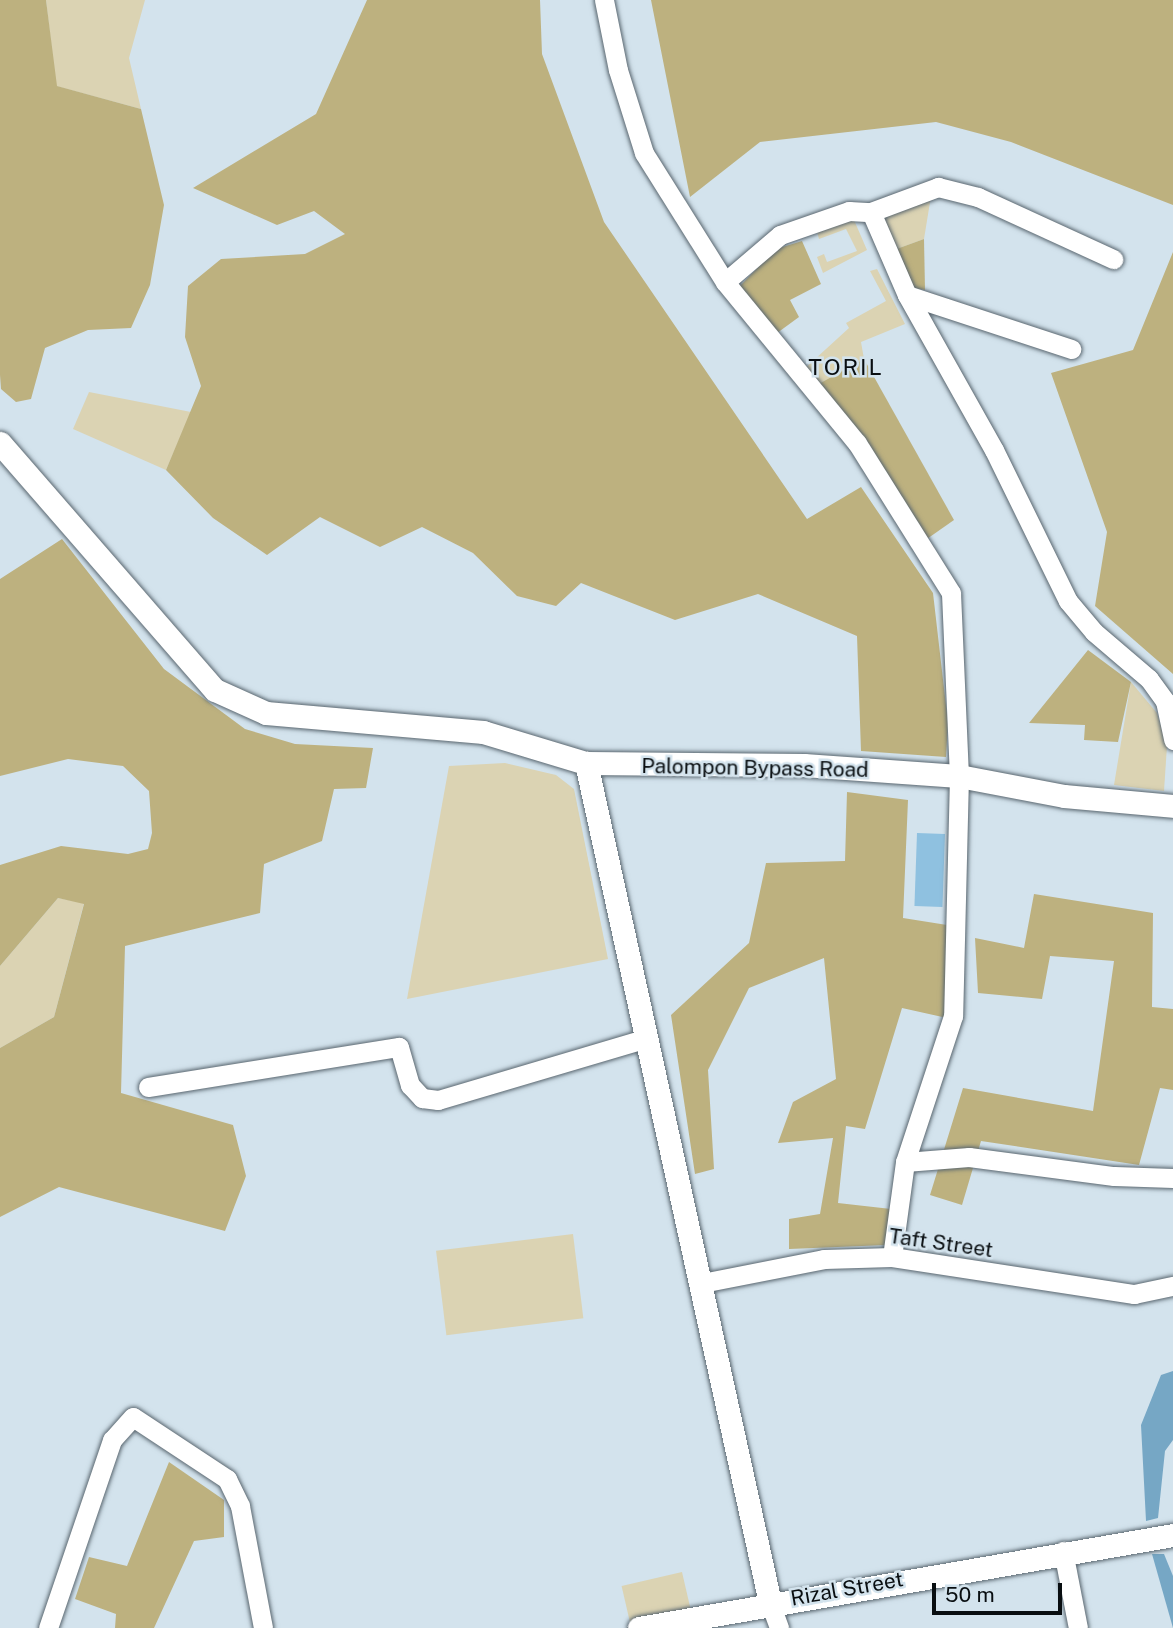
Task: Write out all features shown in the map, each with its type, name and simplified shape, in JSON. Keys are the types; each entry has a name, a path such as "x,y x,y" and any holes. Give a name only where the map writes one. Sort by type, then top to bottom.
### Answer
{"main road":[{"name":"Palompon Bypass Road","path":"0,443 215,690 266,713 483,732 586,763 804,765 959,776 1064,796 1173,806"},
{"path":"586,763 770,1603"},
{"name":"Rizal Street","path":"639,1628 1063,1551 1173,1535"}],"street":[{"path":"604,0 618,70 644,153 725,282 857,443 951,593 959,776 953,1016 905,1162 892,1257"},
{"path":"725,282 780,234 849,211 871,212 938,187 978,197 1113,259"},
{"path":"871,212 906,295 994,450 1068,601 1094,632 1149,679 1165,701 1173,740"},
{"path":"906,295 1071,349"},
{"path":"148,1087 399,1047 410,1085 422,1098 438,1100 647,1038"},
{"path":"905,1162 969,1157 1114,1176 1173,1178"},
{"name":"Taft Street","path":"702,1283 824,1259 892,1257 1134,1294 1173,1286"},
{"path":"48,1628 112,1440 133,1417 227,1479 240,1506 263,1628"},
{"path":"1063,1551 1078,1628"},
{"path":"770,1603 779,1628"}],"shaded area":[{"path":"0,0 46,0 57,86 141,109 164,205 150,285 131,328 88,330 45,348 31,399 16,402 1,389 0,375"},
{"path":"46,0 145,0 129,58 141,109 56,86"},
{"path":"367,0 540,0 542,54 604,222 807,519 861,487 933,593 948,723 946,757 861,751 857,636 758,594 675,620 581,583 556,606 517,596 473,553 422,527 380,547 320,517 267,555 213,518 166,470 201,386 185,337 188,286 221,259 305,254 345,234 314,211 277,225 193,188 316,114"},
{"path":"651,0 1173,0 1173,205 1011,142 936,122 760,142 690,197"},
{"path":"931,196 924,239 891,251 880,219"},
{"path":"854,220 867,250 823,273 817,257 824,254 827,262 857,251 846,229 819,239 817,232"},
{"path":"924,239 925,290 909,287 891,251"},
{"path":"802,241 821,284 790,300 799,317 773,336 738,288 776,249"},
{"path":"1173,252 1173,674 1095,606 1107,532 1051,373 1133,350"},
{"path":"877,269 905,324 861,342 864,359 815,386 803,370 849,328 846,323 886,301 870,271"},
{"path":"864,359 954,520 924,541 815,386"},
{"path":"89,392 191,412 166,470 73,429"},
{"path":"62,539 164,669 245,729 295,744 373,748 366,788 334,789 322,841 264,864 260,913 125,946 121,1093 233,1125 246,1176 225,1231 59,1187 0,1217 0,1048 54,1017 84,904 58,898 0,966 0,865 61,846 128,854 148,849 152,833 149,791 123,766 68,759 0,776 0,579"},
{"path":"1088,650 1131,682 1118,742 1084,740 1085,725 1029,723"},
{"path":"1131,682 1157,713 1167,746 1164,791 1114,785"},
{"path":"505,763 556,775 574,789 608,959 407,999 449,766"},
{"path":"847,792 908,800 903,918 947,925 947,1018 902,1008 865,1129 846,1126 838,1203 891,1209 886,1245 789,1249 789,1219 820,1214 833,1138 778,1143 793,1102 836,1079 824,958 749,988 708,1070 714,1169 695,1174 671,1015 749,943 766,863 845,861"},
{"path":"1034,894 1153,913 1152,1007 1173,1009 1173,1090 1160,1088 1139,1165 981,1141 962,1205 930,1195 963,1088 1093,1111 1114,961 1050,956 1042,999 978,993 975,938 1024,948"},
{"path":"58,898 84,903 54,1017 0,1048 0,966"},
{"path":"573,1234 583,1318 446,1335 436,1251"},
{"path":"169,1462 224,1500 224,1537 194,1541 154,1628 115,1628 116,1614 75,1599 89,1557 127,1566"},
{"path":"682,1572 692,1616 631,1628 622,1586"}],"water":[{"path":"1173,1371 1173,1440 1165,1451 1158,1518 1146,1521 1141,1425 1161,1375"},
{"path":"1152,1554 1164,1554 1173,1576 1173,1628"}],"building":[{"path":"917,833 945,834 942,907 914,906"}],"district":[{"name":"TORIL","path":"846,367"}]}
